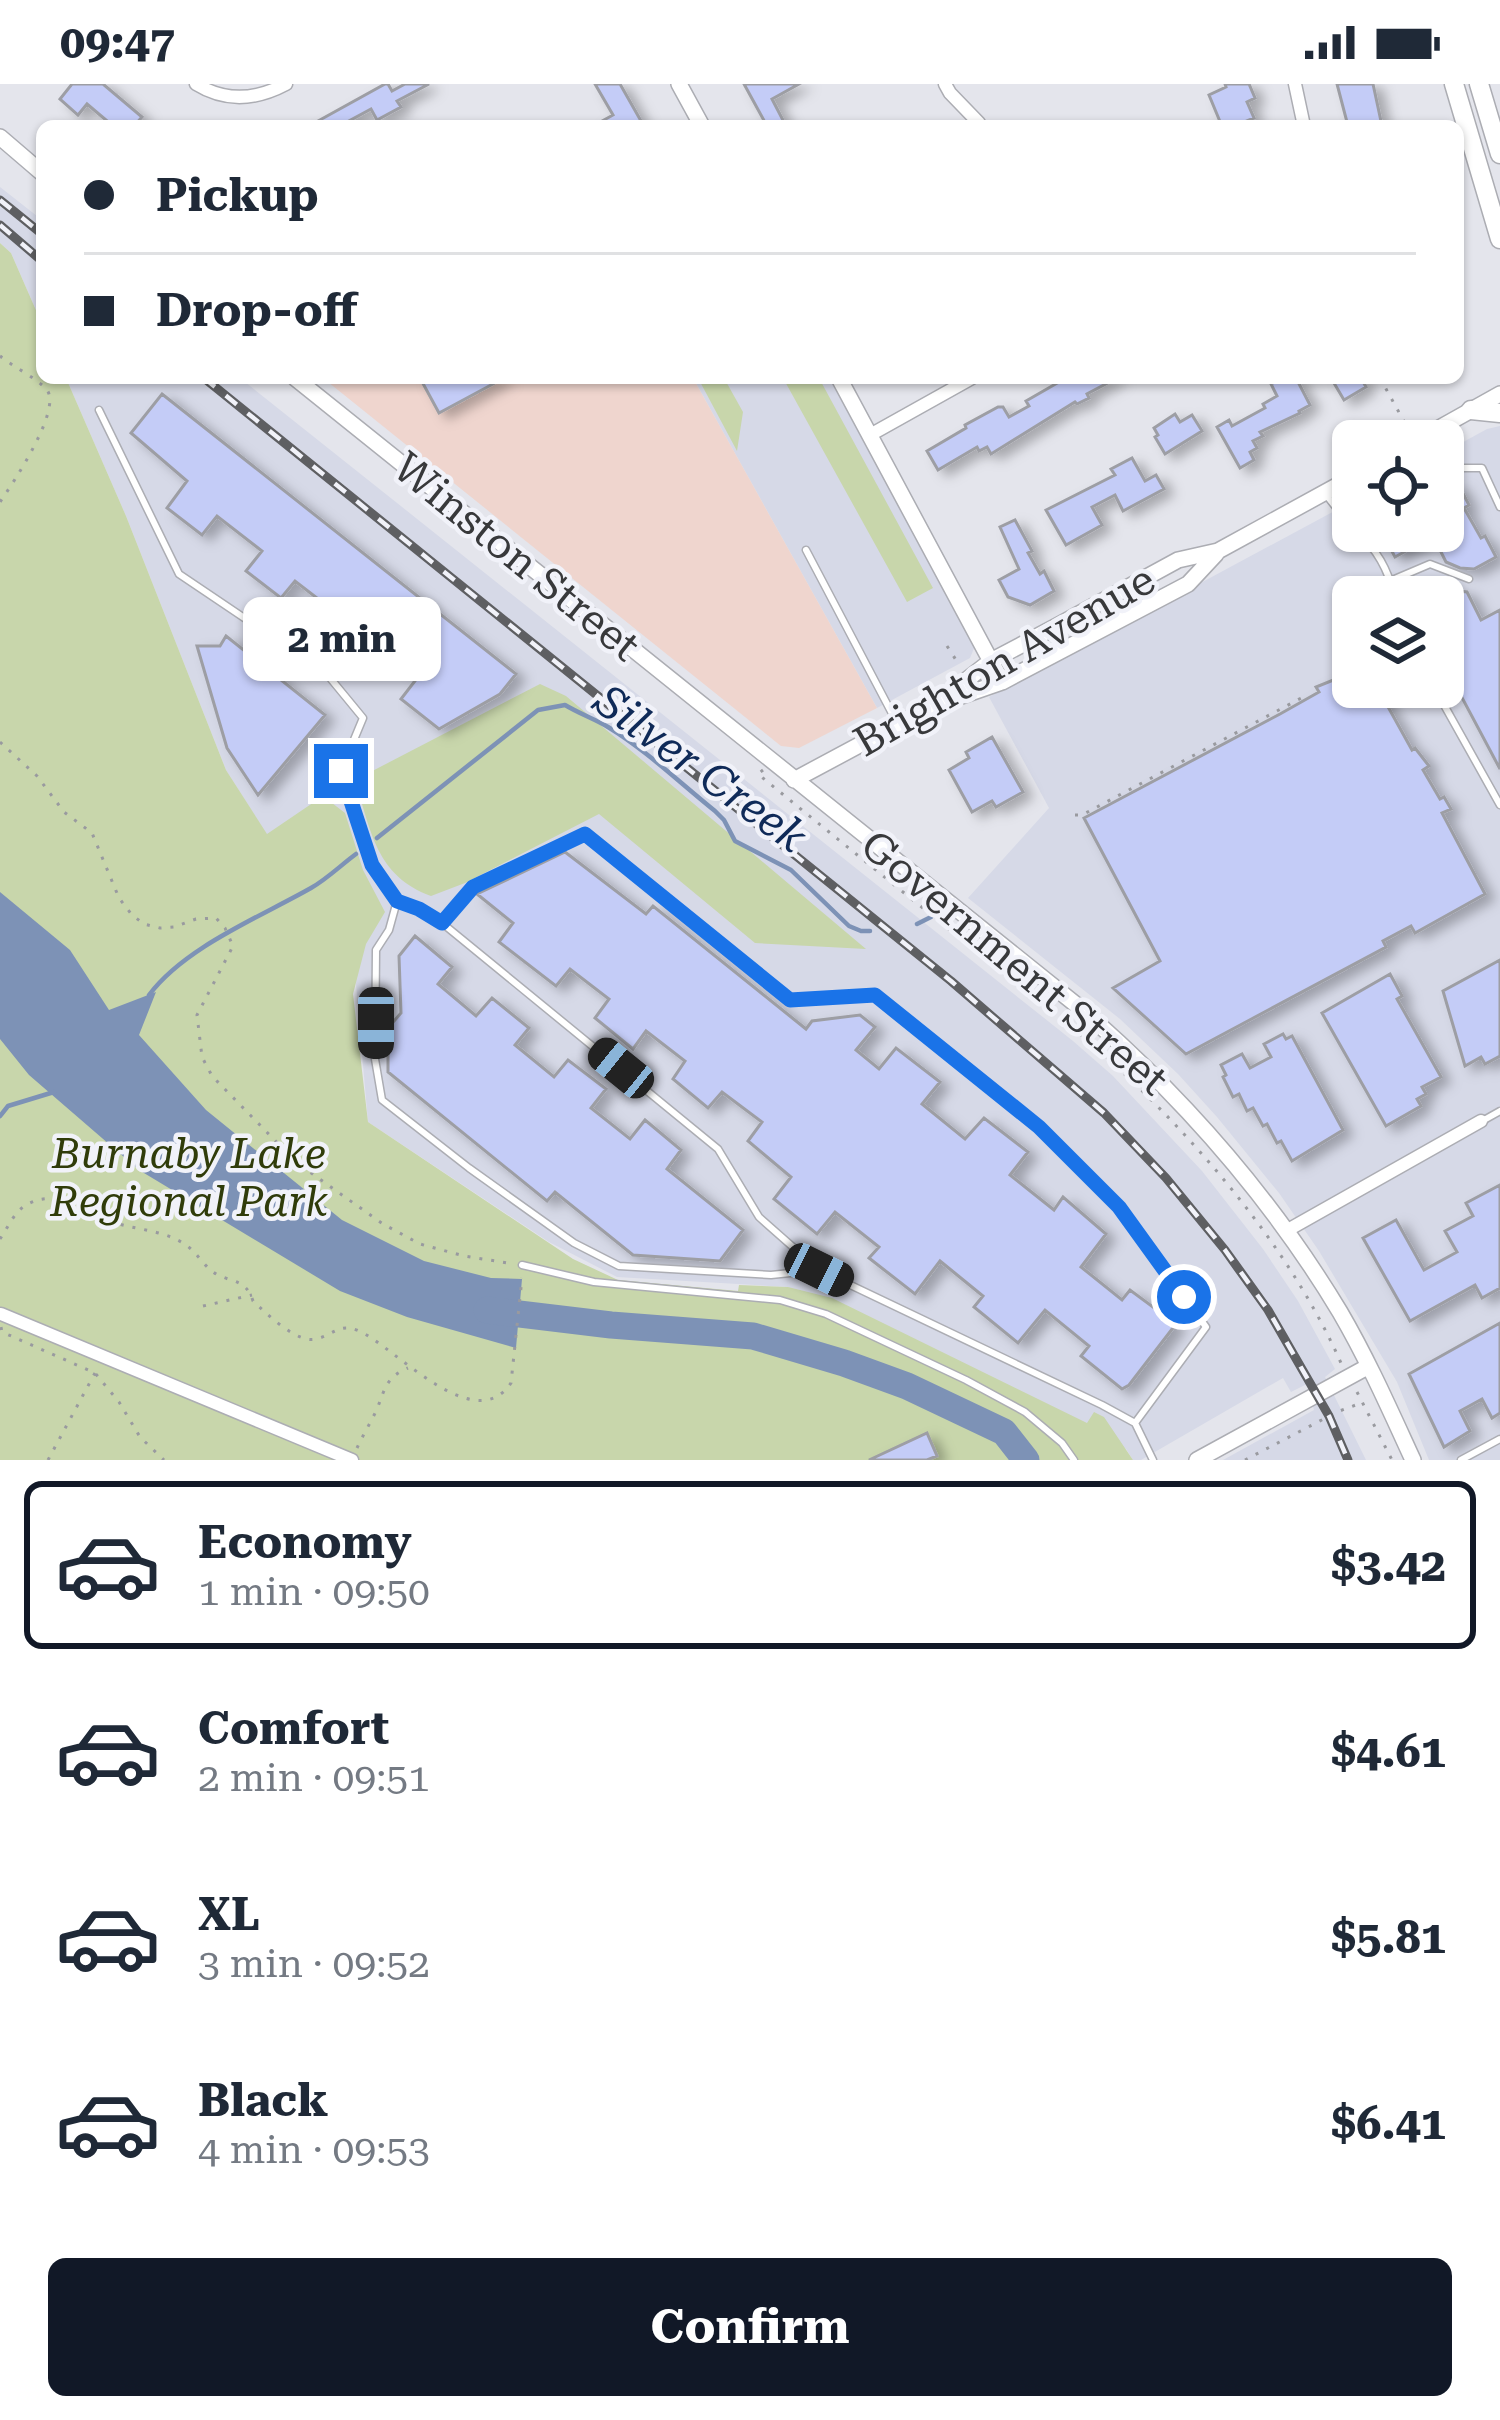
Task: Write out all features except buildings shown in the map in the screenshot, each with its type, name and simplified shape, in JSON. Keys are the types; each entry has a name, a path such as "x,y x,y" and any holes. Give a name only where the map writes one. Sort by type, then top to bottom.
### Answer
{"main road":[{"path":"1454,84 1500,239"},
{"path":"1479,84 1500,154"},
{"path":"1471,410 1500,413"}],"street":[{"path":"196,84 240,98 286,84"},
{"path":"679,84 699,120"},
{"path":"945,84 976,120"},
{"path":"1294,84 1303,120"},
{"path":"0,137 36,168"},
{"name":"Winston Street","path":"303,384 794,780"},
{"path":"842,384 1002,682"},
{"path":"869,435 961,384"},
{"path":"1453,420 1500,394"},
{"name":"Brighton Avenue","path":"934,705 991,662 1178,560 1218,551 1332,489"},
{"name":"Brighton Avenue","path":"794,780 934,705 1002,682 1187,584 1218,551"},
{"name":"Government Street","path":"794,780 1123,1044 1200,1123 1286,1231 1339,1312 1413,1460"},
{"path":"1286,1231 1481,1121"},
{"path":"1,1314 351,1460"},
{"path":"1197,1460 1369,1366"}],"lane":[{"path":"99,410 179,574 326,673 363,718 341,771 372,865 397,901 442,923 718,1149 758,1217 819,1270 1102,1405 1135,1424 1153,1460"},
{"path":"1464,468 1482,468 1500,507"},
{"path":"1324,493 1332,503"},
{"path":"806,550 898,724"},
{"path":"1402,576 1430,564 1461,576"},
{"path":"1464,577 1469,579"},
{"path":"1446,708 1500,806"},
{"path":"442,923 473,887 585,834 790,1000 875,995 1039,1127 1119,1207 1206,1327 1135,1424"},
{"path":"397,901 389,930 376,950 375,1059 382,1100 521,1206 574,1243 619,1266 772,1274 819,1270"},
{"path":"1481,1121 1500,1111"},
{"path":"522,1265 594,1282 780,1300 826,1314 1025,1412 1062,1443 1073,1460"},
{"path":"1461,1460 1500,1439"}],"path":[{"path":"0,356 36,381"},
{"path":"0,502 50,410 51,398 40,384"},
{"path":"1383,384 1403,420"},
{"path":"947,646 958,663"},
{"path":"1075,815 1305,696"},
{"path":"0,742 37,776 64,812 92,833 119,898 132,915 160,928 206,918 216,918 225,928 232,946 197,1015 202,1057 212,1076 297,1163 383,1224 420,1244 522,1265"},
{"path":"758,774 1067,1024 1151,1100 1253,1218 1329,1335 1340,1362"},
{"path":"0,1239 28,1203 46,1198 69,1202 119,1224 181,1241 218,1275 235,1278 268,1316 307,1340 342,1326 354,1328 410,1368 470,1399 489,1400 507,1389 514,1370 522,1279"},
{"path":"203,1306 252,1294"},
{"path":"1,1314 2,1332 95,1373 140,1436 164,1460"},
{"path":"351,1460 385,1383 410,1368"},
{"path":"48,1460 95,1373"},
{"path":"1244,1460 1363,1403 1392,1460"}],"shaded area":[{"path":"0,187 36,215 36,310 11,253 0,243"},
{"path":"69,384 248,384 1113,1076 1202,1171 1298,1301 1335,1369 1325,1377 1366,1460 1223,1460 1314,1410 1307,1384 1291,1392 1283,1378 1141,1460 1133,1460 1126,1449 788,1287 617,1277 549,1242 368,1122 350,915 267,835 226,770"},
{"path":"330,384 696,384 877,708 799,748 781,746"},
{"path":"696,384 832,384 975,646 970,658 877,708"},
{"path":"1500,426 1500,1460 1429,1460 1397,1382 1319,1251 1217,1117 1120,1019 968,898 1049,808 989,697 1332,512 1332,552 1464,552 1464,442"}],"green space":[{"name":"Burnaby Lake Regional Park","path":"0,243 11,253 36,310 36,384 69,384 226,770 267,834 323,796 345,813 363,870 385,912 366,944 353,994 368,1122 573,1259 618,1280 738,1291 739,1285 788,1287 832,1298 1087,1423 1094,1412 1104,1417 1133,1460 0,1460"},
{"path":"701,384 727,384 743,412 737,451"},
{"path":"786,384 822,384 933,588 907,602"},
{"path":"540,684 566,696 866,949 755,943 599,814 431,896 398,877 378,850 355,780"}],"water":[{"path":"0,892 70,950 109,1010 156,992 139,1035 206,1110 342,1220 424,1261 491,1278 522,1279 516,1348 407,1317 340,1291 139,1170 29,1075 0,1039"}],"waterway":[{"name":"Silver Creek","path":"377,838 538,710 565,705 636,746 715,811 735,841 791,870 849,926 870,931"},
{"name":"Silver Creek","path":"149,995 182,962 317,884 356,854"},
{"name":"Silver Creek","path":"917,924 931,917"},
{"path":"0,1116 8,1106 54,1092"},
{"path":"487,1310 753,1336 907,1386 1004,1432 1026,1460"}],"railway":[{"path":"0,200 36,229"},
{"path":"0,225 36,256"},
{"path":"211,384 951,981 1104,1113 1166,1178 1268,1310 1329,1416 1348,1460"}],"route":[{"path":"341,771 372,865 397,901 442,923 473,887 585,834 790,1000 875,995 1039,1127 1119,1207 1184,1297"}]}
